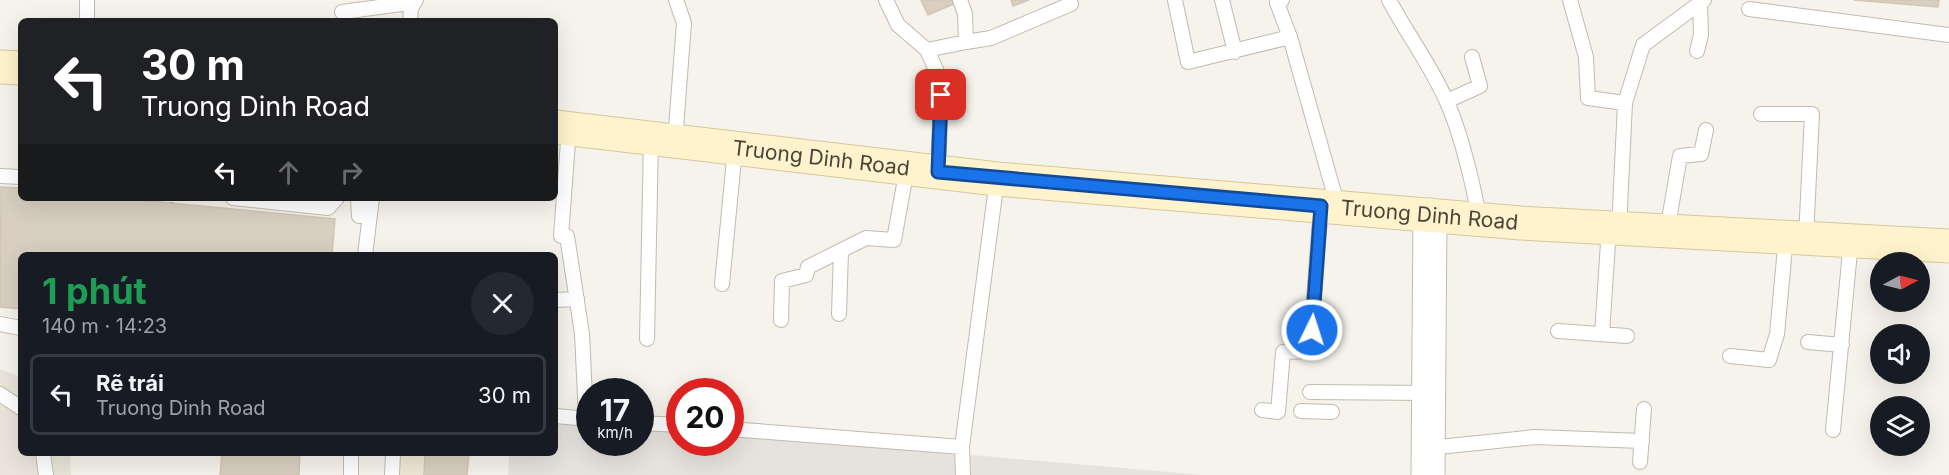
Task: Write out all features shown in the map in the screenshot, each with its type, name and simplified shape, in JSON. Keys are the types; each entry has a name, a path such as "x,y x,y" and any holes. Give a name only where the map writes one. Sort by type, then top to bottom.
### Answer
{"main road":[{"path":"0,67 18,68"},
{"name":"Truong Dinh Road","path":"562,128 997,179 1479,219 1949,246"}],"street":[{"path":"1428,462 1430,215"}],"lane":[{"path":"87,0 87,18"},
{"path":"342,11 409,3 408,0"},
{"path":"410,18 411,8 416,0"},
{"path":"647,339 663,140 684,23 676,0"},
{"path":"781,320 782,281 806,275 808,267 867,238 894,240 922,170 941,95 937,72 927,50 898,25 886,0"},
{"path":"960,0 965,14 966,42"},
{"path":"927,50 991,38 1071,4 1069,0"},
{"path":"1175,0 1188,62 1290,37"},
{"path":"1222,0 1235,52"},
{"path":"1262,410 1278,412 1283,352 1310,351 1330,206 1290,37 1277,3 1282,0"},
{"path":"1570,0 1586,57 1587,98 1625,103"},
{"path":"1602,334 1625,103 1643,45 1702,1"},
{"path":"1696,51 1701,35 1702,1"},
{"path":"1395,3 1447,101 1475,196 1479,219"},
{"path":"1749,9 1949,35"},
{"path":"1447,101 1480,86 1472,57"},
{"path":"1730,356 1769,360 1777,334 1796,238 1812,114 1761,114"},
{"path":"562,128 561,236 567,236 582,334 585,378"},
{"path":"1667,231 1680,156 1701,154 1706,130"},
{"path":"722,284 735,149"},
{"path":"0,176 18,177"},
{"path":"963,475 962,447 997,179"},
{"path":"262,201 328,208 336,201"},
{"path":"339,201 340,212"},
{"path":"358,201 359,216"},
{"path":"365,252 372,201"},
{"path":"1833,430 1851,241"},
{"path":"839,314 841,251"},
{"path":"558,300 576,299"},
{"path":"0,324 18,327"},
{"path":"1557,331 1627,336"},
{"path":"1809,342 1842,345"},
{"path":"1300,411 1325,412 1314,392 1429,393"},
{"path":"0,394 18,406"},
{"path":"1641,462 1644,409"},
{"path":"558,416 576,418"},
{"path":"744,430 962,447"},
{"path":"1428,462 1535,437 1642,441"},
{"path":"43,456 46,475"},
{"path":"351,456 351,475"},
{"path":"392,475 393,456"}],"shaded area":[{"path":"0,369 18,376 18,456 70,456 71,475 0,475"},
{"path":"558,418 576,420 576,456 654,456 654,427 666,428 666,456 744,456 744,435 1202,475 508,475 509,456 558,456"},
{"path":"400,456 469,456 467,475 398,475"}],"building":[{"path":"921,0 955,0 956,3 928,15"},
{"path":"1011,0 1029,0 1013,6"},
{"path":"1854,0 1939,0 1938,7"},
{"path":"1,187 18,188 18,201 150,201 335,219 332,252 18,252 18,309 0,307"},
{"path":"222,456 300,456 299,475 220,475"},
{"path":"425,456 469,456 467,475 424,475"}],"route":[{"path":"941,95 938,172 1321,206 1312,330"}]}
